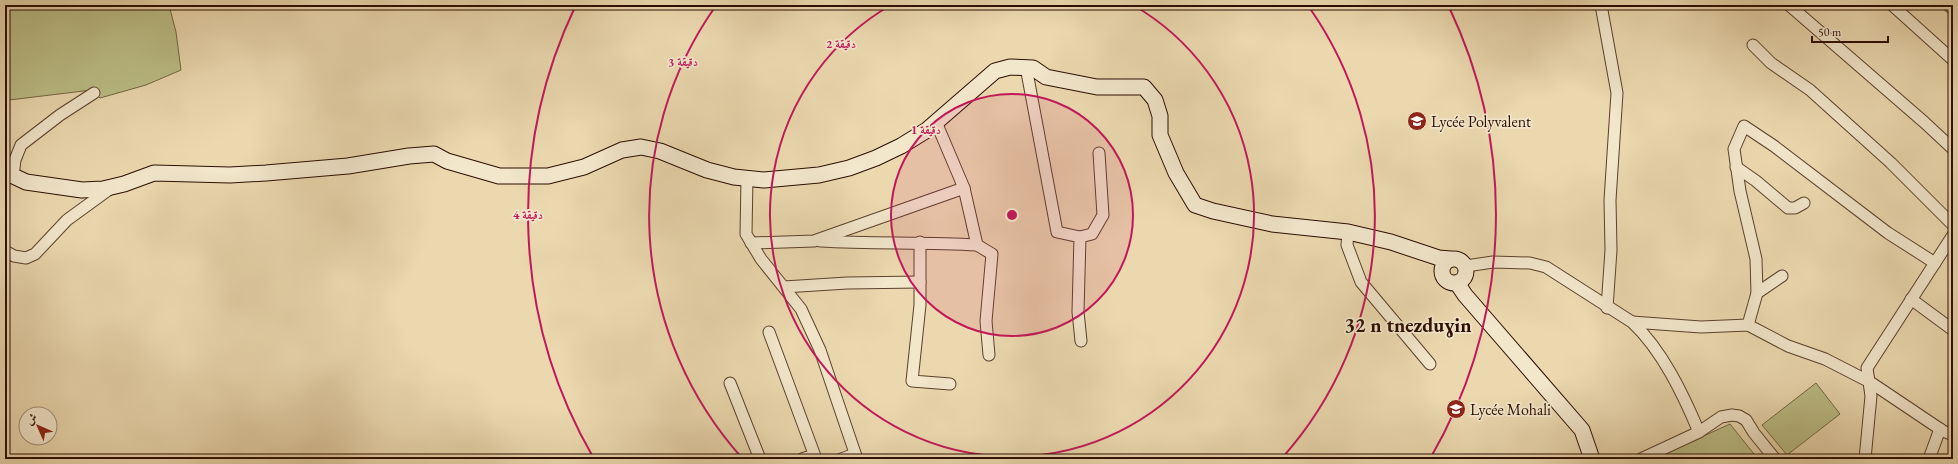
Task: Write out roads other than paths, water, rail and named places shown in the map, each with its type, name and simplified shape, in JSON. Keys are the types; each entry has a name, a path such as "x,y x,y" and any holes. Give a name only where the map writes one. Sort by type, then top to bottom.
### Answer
{"street":[{"path":"1601,5 1617,93 1610,200 1611,250 1608,308"},
{"path":"1789,5 1953,149"},
{"path":"1892,5 1953,60"},
{"path":"1948,5 1953,9"},
{"path":"1753,46 1771,63 1810,90 1891,163 1953,225"},
{"path":"94,93 60,115 21,145 9,174 26,182 82,190 114,186 154,173 230,175 266,173 348,166 409,156 434,154 447,161 499,176 548,176 584,167 622,150 641,147 660,152 707,170 747,178 764,180 819,175 849,168 901,146 936,122 995,71 1010,67 1026,67 1033,68 1046,78 1096,87 1144,87 1155,100 1160,116 1160,135 1176,173 1195,205 1213,211 1272,224 1348,232 1391,242 1433,257 1446,265"},
{"path":"1026,67 1058,232 1080,237 1092,234 1103,216 1099,153"},
{"path":"936,122 964,188 977,245"},
{"path":"1748,325 1757,293 1756,259 1740,192 1734,149 1744,126 1774,146 1888,233 1934,263"},
{"path":"1736,167 1756,181 1788,208 1795,208 1804,203"},
{"path":"747,178 746,234 761,260 801,309 820,350 856,456 840,459"},
{"path":"5,251 14,256 26,258 35,254 67,220 114,186"},
{"path":"814,241 964,188"},
{"path":"1348,232 1347,245 1361,282 1430,364"},
{"path":"1865,459 1871,396 1867,368 1953,234"},
{"path":"1080,237 1078,312 1081,341"},
{"path":"751,243 814,241 864,244 920,242 977,245 992,254 986,321 989,355"},
{"path":"920,242 919,318 912,380 950,384"},
{"path":"1446,265 1459,260 1466,266 1493,262 1538,265 1553,271 1608,308 1632,322 1642,332 1653,347 1683,396 1698,432"},
{"path":"1446,265 1445,278 1448,282 1457,283 1461,281 1466,274 1466,266"},
{"path":"1757,293 1782,276"},
{"path":"784,287 847,283 920,282"},
{"path":"1457,283 1465,295 1582,430 1592,459"},
{"path":"1911,299 1953,330"},
{"path":"1632,322 1701,327 1748,325 1788,346 1825,359 1870,382 1940,429 1953,435"},
{"path":"769,332 816,459"},
{"path":"730,383 760,459"},
{"path":"1641,459 1698,432 1721,417 1732,415 1739,416 1746,420 1754,434 1775,459"},
{"path":"1929,459 1940,429"},
{"path":"802,459 808,457 809,459"}],"place":[{"name":"Lycée Polyvalent","path":"1417,121"},
{"name":"Lycée Mohali","path":"1456,409"}],"district":[{"name":"32 n tnezduɣin","path":"1408,325"}]}
